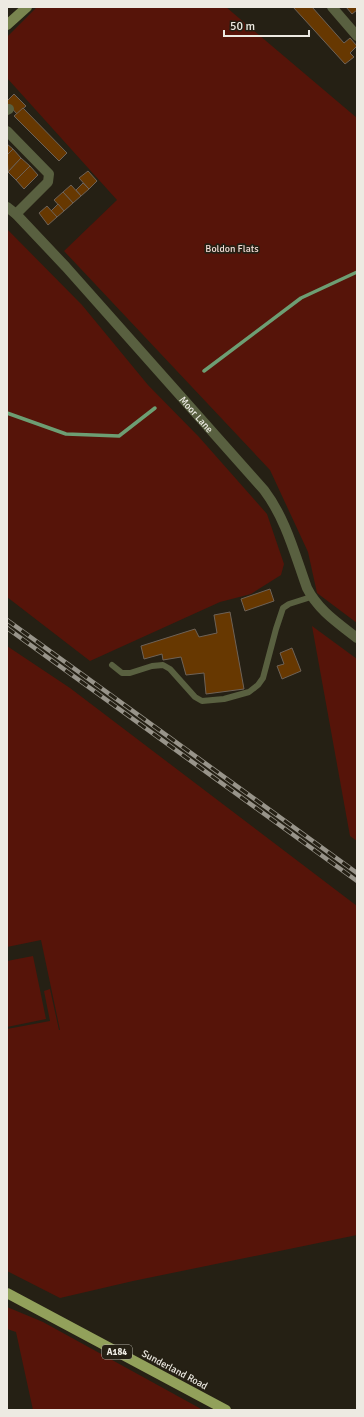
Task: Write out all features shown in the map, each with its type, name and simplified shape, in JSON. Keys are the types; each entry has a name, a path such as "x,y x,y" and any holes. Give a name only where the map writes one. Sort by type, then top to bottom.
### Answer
{"main road":[{"path":"7,25 27,7"},
{"name":"Sunderland Road","path":"7,1293 226,1410"}],"street":[{"path":"332,7 357,36"},
{"path":"7,131 49,174 48,182 16,214"},
{"name":"Moor Lane","path":"7,207 16,214 66,267 264,490 274,503 282,518 311,597 320,609 357,638"}],"lane":[{"path":"112,665 122,673 130,673 152,666 163,665 170,669 195,697 202,701 224,699 248,692 258,685 263,678 283,608 289,604 311,597"}],"green space":[{"name":"Boldon Flats","path":"37,7 226,7 357,118 357,623 317,593 308,552 270,470 64,251 117,200 7,78 7,37"},
{"path":"7,229 82,305 148,385 199,437 267,514 284,564 281,575 251,594 220,602 90,661 7,597"},
{"path":"312,626 357,659 357,841 350,836"},
{"path":"7,646 70,688 357,906 357,1235 133,1281 60,1298 7,1271 7,1029 50,1021 44,991 50,989 60,1030 41,940 7,947"},
{"path":"33,956 46,1019 7,1027 7,961"},
{"path":"7,1307 43,1322 203,1410 33,1410 16,1332 7,1329"}],"building":[{"path":"293,7 312,7 344,43 350,38 357,46 350,53 354,57 345,64"},
{"path":"346,7 357,7 357,10 352,14"},
{"path":"14,94 26,106 17,114 7,103 7,101"},
{"path":"23,108 67,153 59,161 14,116"},
{"path":"7,144 13,149 7,155"},
{"path":"13,149 21,158 8,172 7,155"},
{"path":"21,158 30,166 16,180 8,172"},
{"path":"30,166 38,175 24,189 16,180"},
{"path":"88,171 97,181 89,189 79,178"},
{"path":"83,183 89,189 81,196 76,190"},
{"path":"71,185 81,196 73,203 63,192"},
{"path":"63,192 73,203 64,211 54,200"},
{"path":"58,204 64,211 57,217 51,211"},
{"path":"47,206 57,217 48,225 39,213"},
{"path":"270,589 274,601 245,611 241,599"},
{"path":"230,612 244,689 206,694 204,673 186,675 181,657 163,660 162,654 144,659 141,646 195,629 199,637 217,633 214,615"},
{"path":"292,648 301,671 282,679 277,666 284,664 280,653"}],"waterway":[{"path":"204,371 301,298 357,272"},
{"path":"7,413 66,434 119,436 155,408"}],"railway":[{"path":"7,620 357,873"},
{"path":"7,628 357,881"}]}
